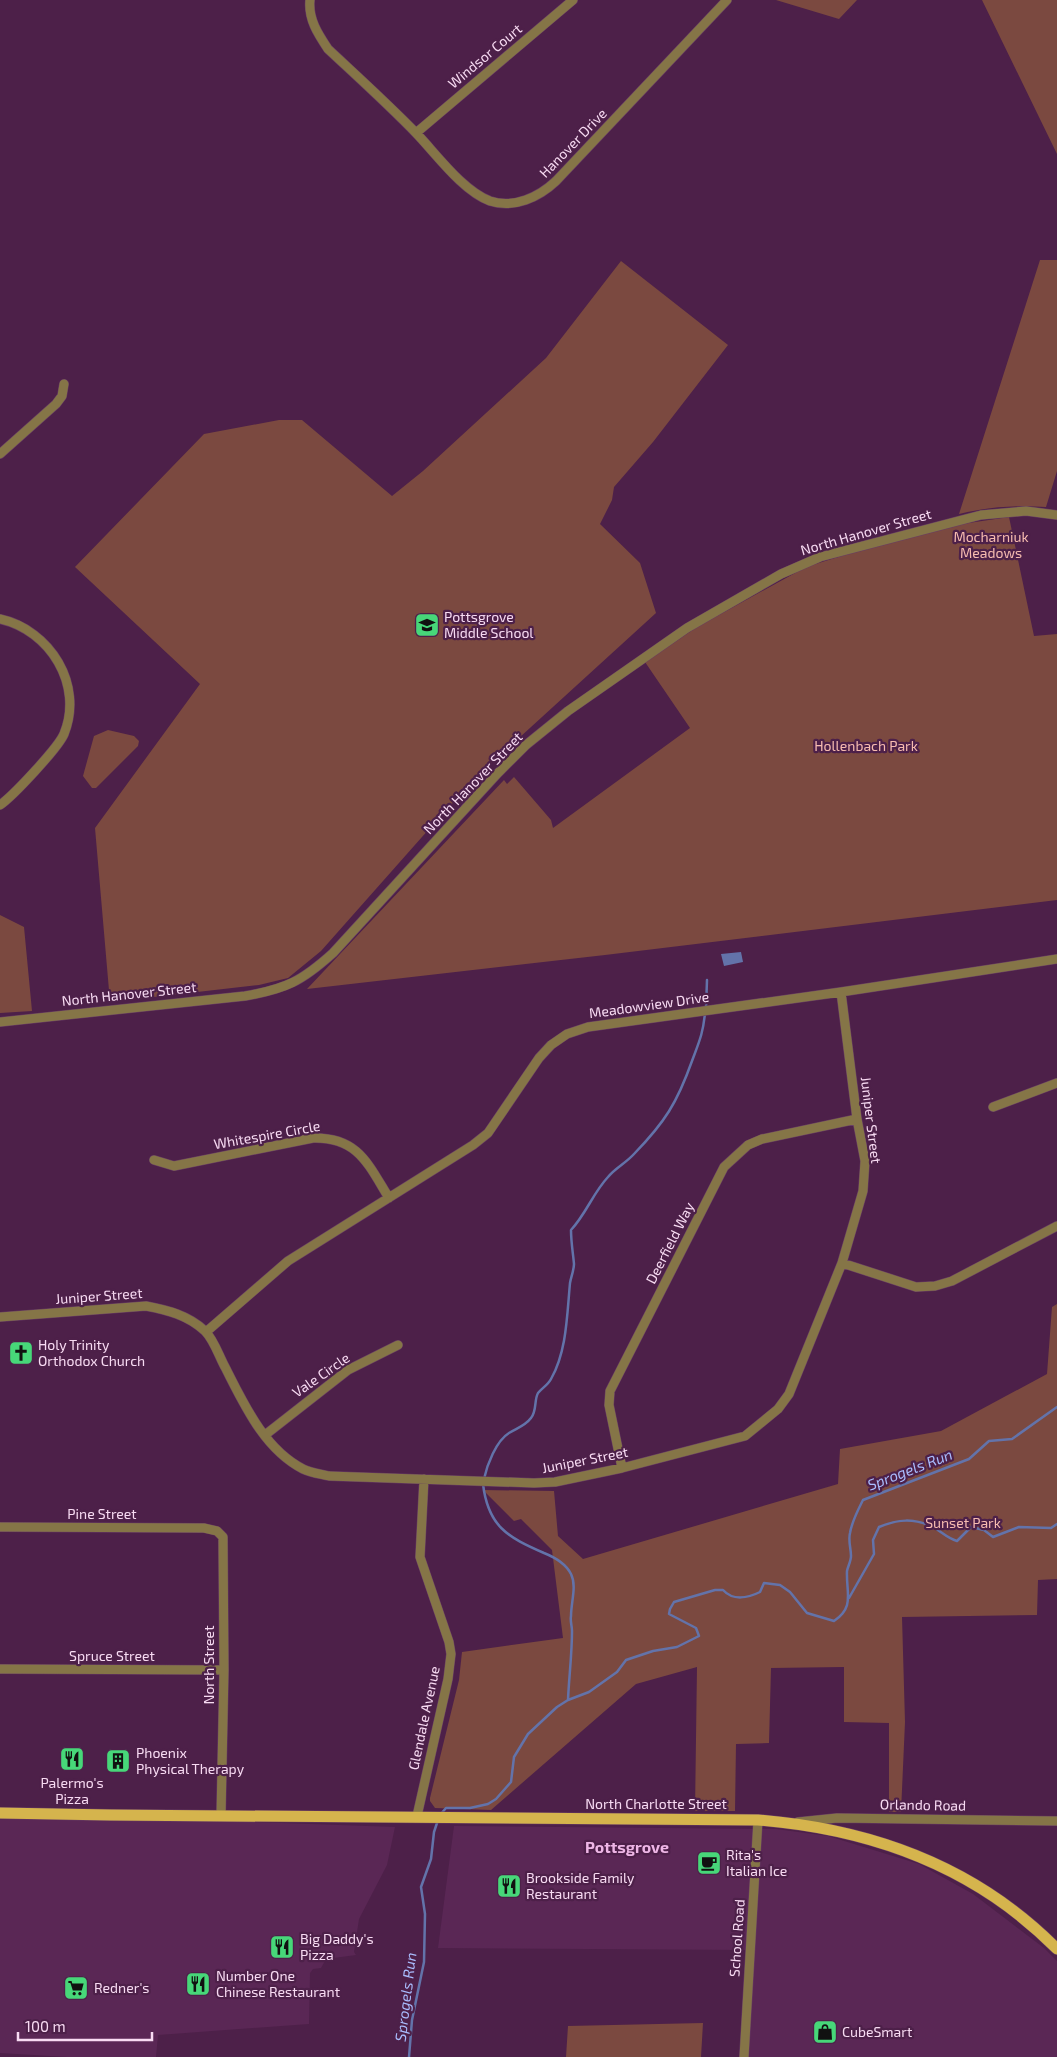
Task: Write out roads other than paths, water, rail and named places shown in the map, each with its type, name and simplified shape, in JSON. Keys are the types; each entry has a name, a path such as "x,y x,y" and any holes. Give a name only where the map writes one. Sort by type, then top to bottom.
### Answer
{"main road":[{"name":"North Charlotte Street","path":"0,1813 432,1816 790,1822 854,1834 902,1849 925,1859 982,1889 1026,1920 1057,1949"}],"street":[{"name":"Hanover Drive","path":"310,0 311,16 317,34 328,49 416,133 477,195 503,204 516,203 546,191 727,0"},
{"name":"Windsor Court","path":"416,133 572,0"},
{"path":"0,454 56,404 62,396 64,384"},
{"name":"North Hanover Street","path":"0,1022 245,996 288,986 315,969 333,952 526,745 568,711 687,628 781,574 820,557 980,515 1018,511 1057,515"},
{"path":"0,619 28,629 52,652 63,672 70,694 70,708 67,724 57,745 0,805"},
{"name":"Meadowview Drive","path":"206,1332 288,1261 473,1145 488,1133 539,1058 566,1034 588,1027 1057,960"},
{"name":"Juniper Street","path":"0,1317 146,1306 185,1317 206,1332 251,1417 265,1435 285,1457 304,1469 329,1476 555,1482 622,1468 745,1436 778,1409 789,1394 842,1263 863,1192 865,1161 857,1119 841,992"},
{"path":"993,1107 1057,1083"},
{"name":"Deerfield Way","path":"622,1468 609,1405 610,1391 724,1167 748,1145 762,1139 857,1119"},
{"name":"Whitespire Circle","path":"154,1160 174,1166 313,1138 329,1138 356,1150 368,1164 389,1198"},
{"path":"842,1263 916,1287 935,1286 952,1281 1057,1226"},
{"name":"Vale Circle","path":"265,1435 348,1370 398,1345"},
{"name":"Glendale Avenue","path":"417,1816 448,1679 451,1654 449,1642 420,1557 424,1479"},
{"name":"Pine Street","path":"0,1527 204,1528"},
{"name":"North Street","path":"204,1528 217,1531 223,1537 224,1670 220,1816"},
{"name":"Spruce Street","path":"0,1669 224,1670"},
{"name":"Orlando Road","path":"790,1822 837,1818 1057,1821"},
{"name":"School Road","path":"744,2057 758,1820"}],"water":[{"path":"741,952 743,962 724,966 721,954"}],"waterway":[{"path":"706,1008 707,980"},
{"path":"484,1479 496,1447 504,1437 524,1425 531,1418 538,1393 550,1381 560,1357 574,1266 571,1230 603,1183 645,1143 669,1111 681,1089 697,1048 705,1013"},
{"name":"Sprogels Run","path":"440,1815 446,1808 470,1808 488,1804 496,1799 511,1782 514,1757 528,1734 557,1707 568,1700 589,1692 617,1672 626,1660 653,1651 677,1647 699,1636 696,1628 669,1614 674,1602 715,1590 723,1590 736,1597 751,1596 760,1592 764,1583 780,1585 790,1592 807,1613 834,1621 841,1616 847,1605 847,1571 851,1560 849,1536 863,1500 969,1459 989,1441 1012,1439 1057,1407"},
{"path":"483,1484 489,1510 502,1528 520,1541 563,1564 573,1579 572,1640 568,1700"},
{"path":"849,1598 874,1554 873,1540 879,1527 886,1524 899,1521 919,1522 933,1527 947,1537 957,1541 971,1527 984,1530 993,1537 1019,1527 1051,1528 1057,1524"},
{"name":"Sprogels Run","path":"409,2057 412,2020 424,1962 425,1914 421,1887 431,1859 434,1832 438,1820"}],"place":[{"name":"Pottsgrove Middle School","path":"427,625"},
{"name":"Holy Trinity Orthodox Church","path":"21,1353"},
{"name":"Palermo's Pizza","path":"72,1759"},
{"name":"Phoenix Physical Therapy","path":"118,1761"},
{"name":"Rita's Italian Ice","path":"709,1863"},
{"name":"Brookside Family Restaurant","path":"509,1886"},
{"name":"Big Daddy's Pizza","path":"282,1947"},
{"name":"Number One Chinese Restaurant","path":"198,1984"},
{"name":"Redner's","path":"76,1988"},
{"name":"CubeSmart","path":"825,2032"}],"district":[{"name":"Pottsgrove","path":"627,1847"}],"park label":[{"name":"Mocharniuk Meadows","path":"991,546"},
{"name":"Hollenbach Park","path":"866,746"},
{"name":"Sunset Park","path":"963,1523"}]}
